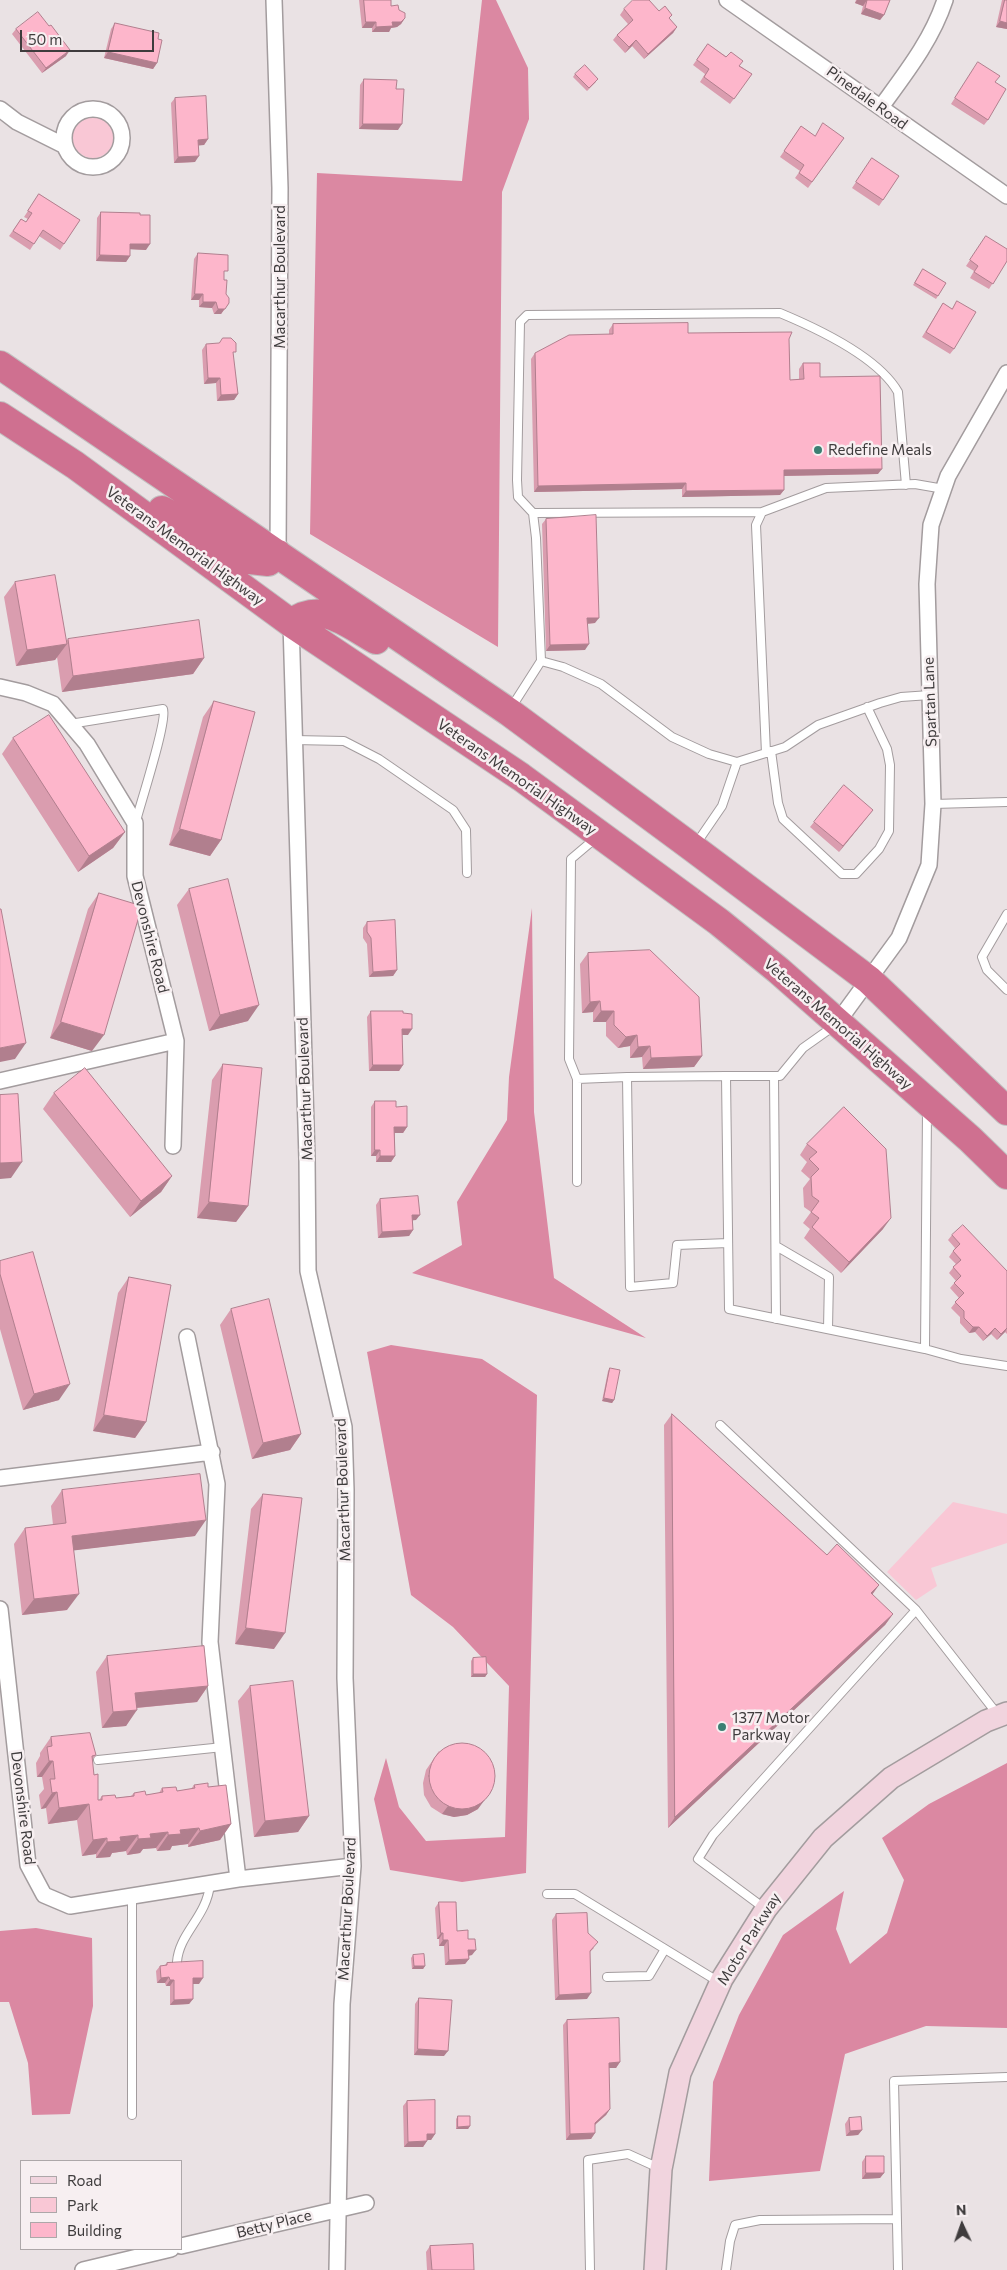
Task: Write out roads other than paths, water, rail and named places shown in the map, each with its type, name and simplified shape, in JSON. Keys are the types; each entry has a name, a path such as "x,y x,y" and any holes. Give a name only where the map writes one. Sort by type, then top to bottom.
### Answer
{"highway":[{"path":"0,365 509,712 693,848 869,980 1007,1111"},
{"name":"Veterans Memorial Highway","path":"0,416 75,464 291,623 522,777 719,922 778,970 928,1102 1007,1175"},
{"path":"24,431 250,560 268,562 278,554"},
{"path":"291,623 302,615 314,612 327,614 509,712"}],"main road":[{"name":"Motor Parkway","path":"655,2270 661,2169 680,2073 720,1983 766,1909 823,1838 891,1778 986,1721 1003,1714"}],"street":[{"name":"Macarthur Boulevard","path":"274,0 280,188 278,554"},
{"name":"Pinedale Road","path":"727,0 1007,196"},
{"path":"881,107 916,58 939,17 945,0"},
{"path":"0,109 17,122 65,146"},
{"name":"Spartan Lane","path":"837,1023 899,938 929,865 933,804 927,584 931,525 948,476 1007,372"},
{"name":"Macarthur Boulevard","path":"291,623 308,1159 308,1271 344,1427 346,1490 345,1678 353,1866 342,2004 337,2270"},
{"path":"0,687 26,693 53,704 87,744 135,823"},
{"name":"Devonshire Road","path":"135,823 135,876 176,1041 173,1146"},
{"path":"0,1081 176,1041"},
{"path":"187,1337 218,1484 210,1642 238,1879"},
{"path":"0,1478 212,1452"},
{"name":"Devonshire Road","path":"0,1609 28,1865 44,1895 70,1906 238,1879 353,1866"},
{"name":"Betty Place","path":"182,2246 366,2203"},
{"path":"83,2270 167,2250"}],"lane":[{"path":"509,712 540,661 536,538 533,513 518,497 517,480 520,322 527,316 780,313 808,325 838,341 891,380 898,392 906,485"},
{"path":"533,513 762,512 826,488 906,485 944,489"},
{"path":"762,512 756,525 769,752 778,803 783,819 842,874 856,874 879,849 889,831 890,765 887,748 866,707"},
{"path":"540,661 563,667 601,684 672,737 709,754 737,762 785,747 818,725 866,707 901,697 930,696"},
{"path":"70,724 162,709 164,714 135,823"},
{"path":"294,740 344,741 378,759 453,810 466,830 467,873"},
{"path":"693,848 722,806 737,762"},
{"path":"933,804 1007,802"},
{"path":"577,1182 577,1079 569,1058 571,859 600,835"},
{"path":"1006,987 987,970 982,957 1007,914"},
{"path":"577,1079 780,1076 802,1048 837,1023"},
{"path":"726,1076 729,1309 925,1348 961,1359 1007,1366"},
{"path":"774,1076 776,1319"},
{"path":"627,1077 630,1287 673,1283 677,1245 728,1243"},
{"path":"925,1348 928,1102"},
{"path":"776,1246 829,1276 828,1329"},
{"path":"720,1425 916,1610 1003,1714"},
{"path":"766,1909 698,1860 713,1835 916,1610"},
{"path":"98,1760 223,1747"},
{"path":"177,1962 186,1936 206,1904 210,1884"},
{"path":"547,1894 576,1894 720,1983"},
{"path":"132,1896 132,2115"},
{"path":"607,1977 649,1976 665,1949"},
{"path":"898,2270 894,2081 1007,2077"},
{"path":"590,2270 588,2160 628,2154 661,2169"},
{"path":"726,2270 730,2241 735,2226 760,2220 896,2219"}],"place":[{"name":"Redefine Meals","path":"818,450"},
{"name":"1377 Motor Parkway","path":"722,1727"}]}
